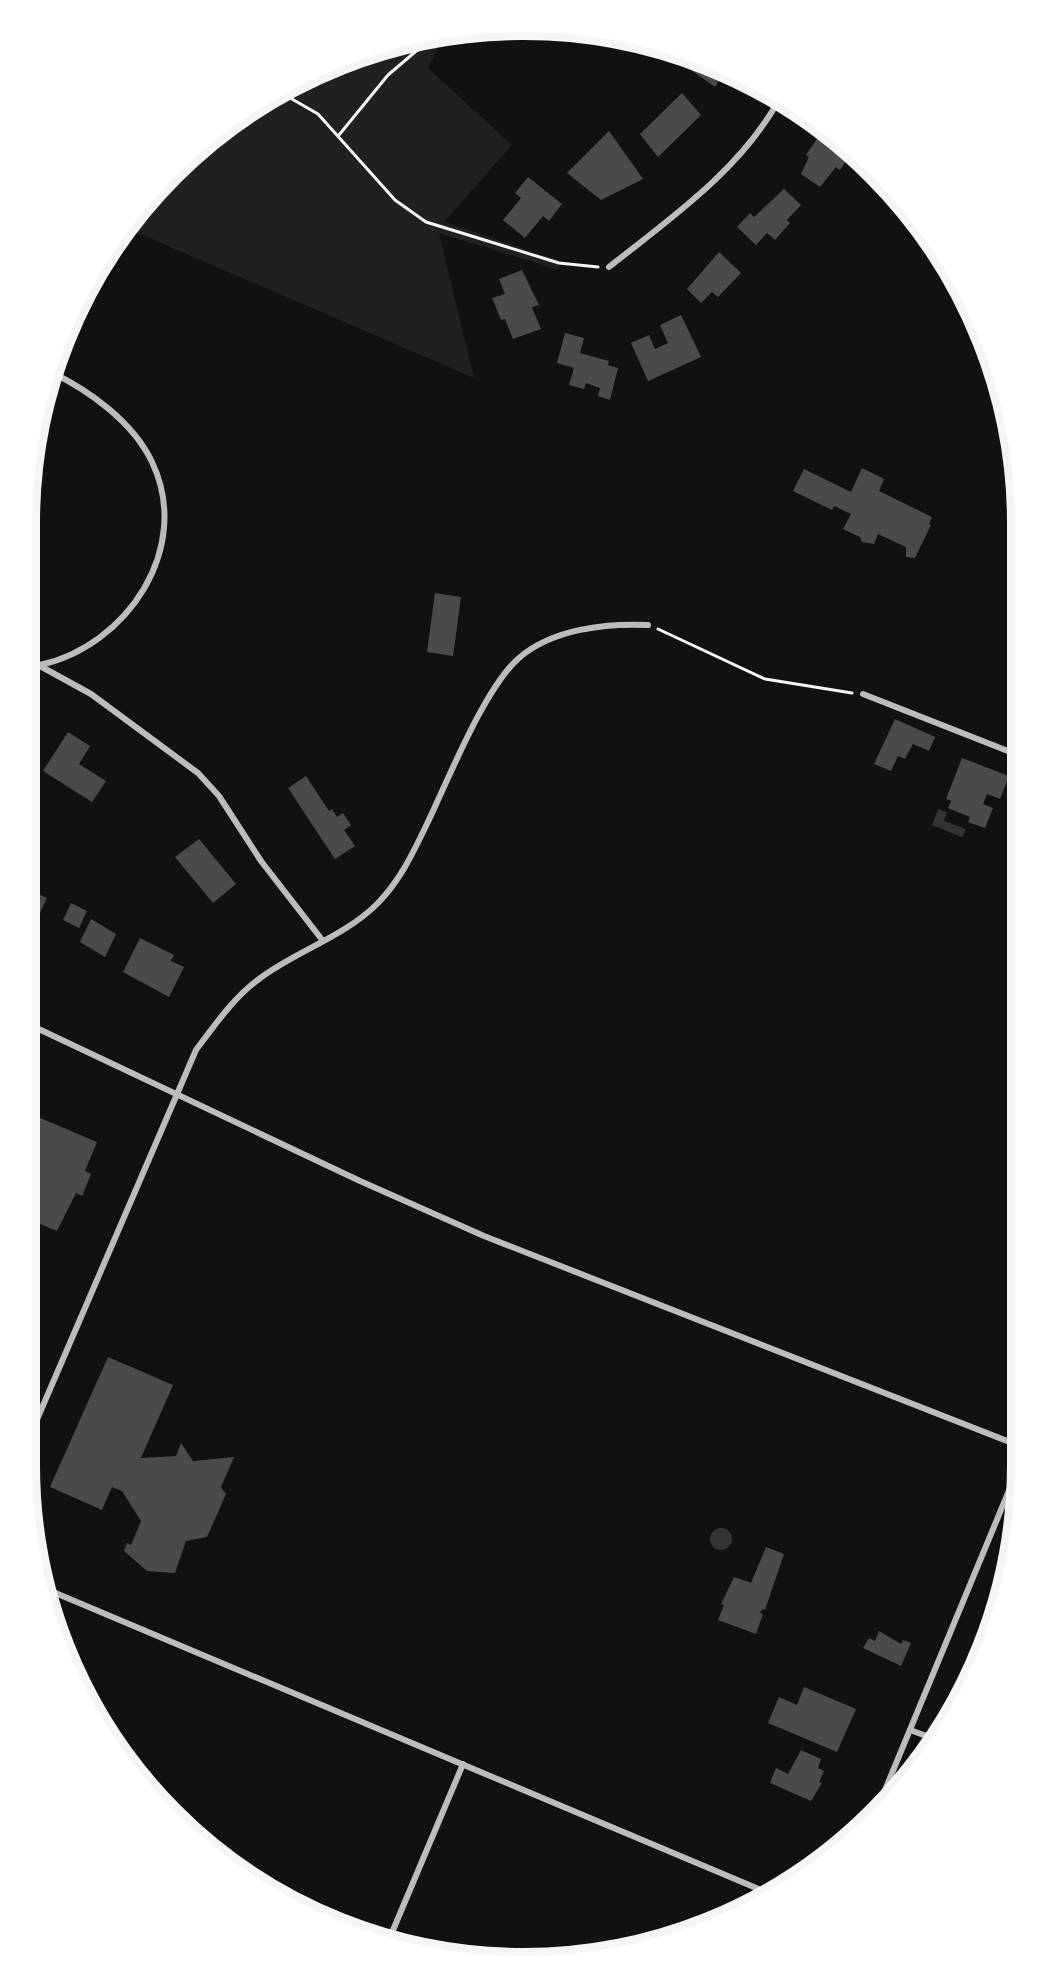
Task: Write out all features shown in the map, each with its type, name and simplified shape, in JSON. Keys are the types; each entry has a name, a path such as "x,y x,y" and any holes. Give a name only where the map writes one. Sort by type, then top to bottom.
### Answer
{"street":[{"path":"609,267 702,194 737,158 775,106"},
{"path":"36,666 76,655 94,644 123,620 142,594 152,574 162,539 165,517 159,478 143,447 99,401 59,377"},
{"path":"36,1422 196,1050 242,993 274,969 361,919 379,903 402,873 488,701 505,674 521,656 566,633 620,624 648,625"},
{"path":"40,666 91,694 203,778 323,942"},
{"path":"863,694 1011,752"},
{"path":"36,1028 360,1181 484,1236 1011,1442"},
{"path":"884,1792 1010,1488"},
{"path":"53,1592 761,1890"},
{"path":"910,1730 928,1737"},
{"path":"392,1933 463,1764"}],"path":[{"path":"339,135 387,75 421,47"},
{"path":"288,97 318,114 395,200 426,222 559,263 609,267"},
{"path":"648,625 765,679 825,691 863,694"}],"shaded area":[{"path":"440,43 428,68 512,145 444,222 560,261 559,270 439,233 474,378 134,231 157,202 202,157 253,118 280,101 337,73 367,62"},
{"path":"938,809 947,812 944,821 966,829 962,837 932,825"},
{"path":"721,1528 729,1531 732,1539 729,1547 721,1550 713,1547 710,1539 713,1531"}],"building":[{"path":"693,67 721,78 715,87 691,70"},
{"path":"682,93 701,115 658,157 640,134"},
{"path":"609,131 643,179 601,200 567,173"},
{"path":"819,136 847,159 840,170 836,167 820,187 801,174 809,157 806,155"},
{"path":"528,177 562,204 549,221 543,216 525,238 503,220 521,198 515,193"},
{"path":"784,189 801,205 787,220 790,223 775,240 767,233 756,245 737,227 750,213 754,217"},
{"path":"719,252 741,273 718,297 712,292 701,303 687,289"},
{"path":"522,270 539,305 532,307 541,329 513,339 505,319 501,320 492,298 505,294 499,279"},
{"path":"681,315 701,357 648,381 631,343 649,335 655,349 668,343 660,325"},
{"path":"565,333 584,338 580,353 609,361 608,365 618,368 610,400 598,396 600,388 586,383 584,389 569,385 574,368 557,363"},
{"path":"862,468 884,479 879,491 932,517 929,524 931,525 915,558 906,557 906,547 878,534 874,544 862,542 860,537 843,529 851,514 834,506 832,510 793,491 804,469 851,492"},
{"path":"435,593 461,597 453,656 427,652"},
{"path":"895,719 935,737 929,751 913,744 905,759 898,756 891,771 874,764"},
{"path":"68,732 90,746 79,764 106,781 92,802 43,771"},
{"path":"962,758 1009,776 1000,799 987,794 983,804 993,808 985,828 968,822 970,817 948,808 951,801 946,799"},
{"path":"306,776 329,811 332,809 337,817 343,813 351,825 344,830 355,846 335,859 288,788"},
{"path":"199,839 236,884 213,903 175,857"},
{"path":"36,893 47,898 36,922"},
{"path":"71,903 87,911 79,928 63,920"},
{"path":"91,919 116,934 105,957 80,942"},
{"path":"140,938 174,955 171,961 184,967 169,997 123,972"},
{"path":"36,1116 97,1142 85,1171 91,1174 82,1196 76,1193 57,1231 36,1222"},
{"path":"108,1357 173,1385 141,1458 176,1456 181,1443 193,1461 234,1457 221,1487 226,1494 207,1537 186,1541 175,1573 147,1571 124,1551 127,1543 131,1545 141,1521 122,1491 112,1487 102,1510 50,1487"},
{"path":"766,1547 784,1554 765,1610 762,1609 760,1613 763,1614 756,1634 718,1620 724,1605 721,1604 734,1577 751,1583"},
{"path":"988,1606 989,1607 982,1628 979,1627"},
{"path":"879,1631 901,1644 903,1640 911,1643 901,1666 863,1648 869,1638 875,1641"},
{"path":"804,1687 856,1709 837,1752 768,1723 779,1697 797,1705"},
{"path":"801,1750 821,1759 818,1768 824,1771 819,1782 822,1783 811,1801 770,1783 776,1768 788,1774"}]}
